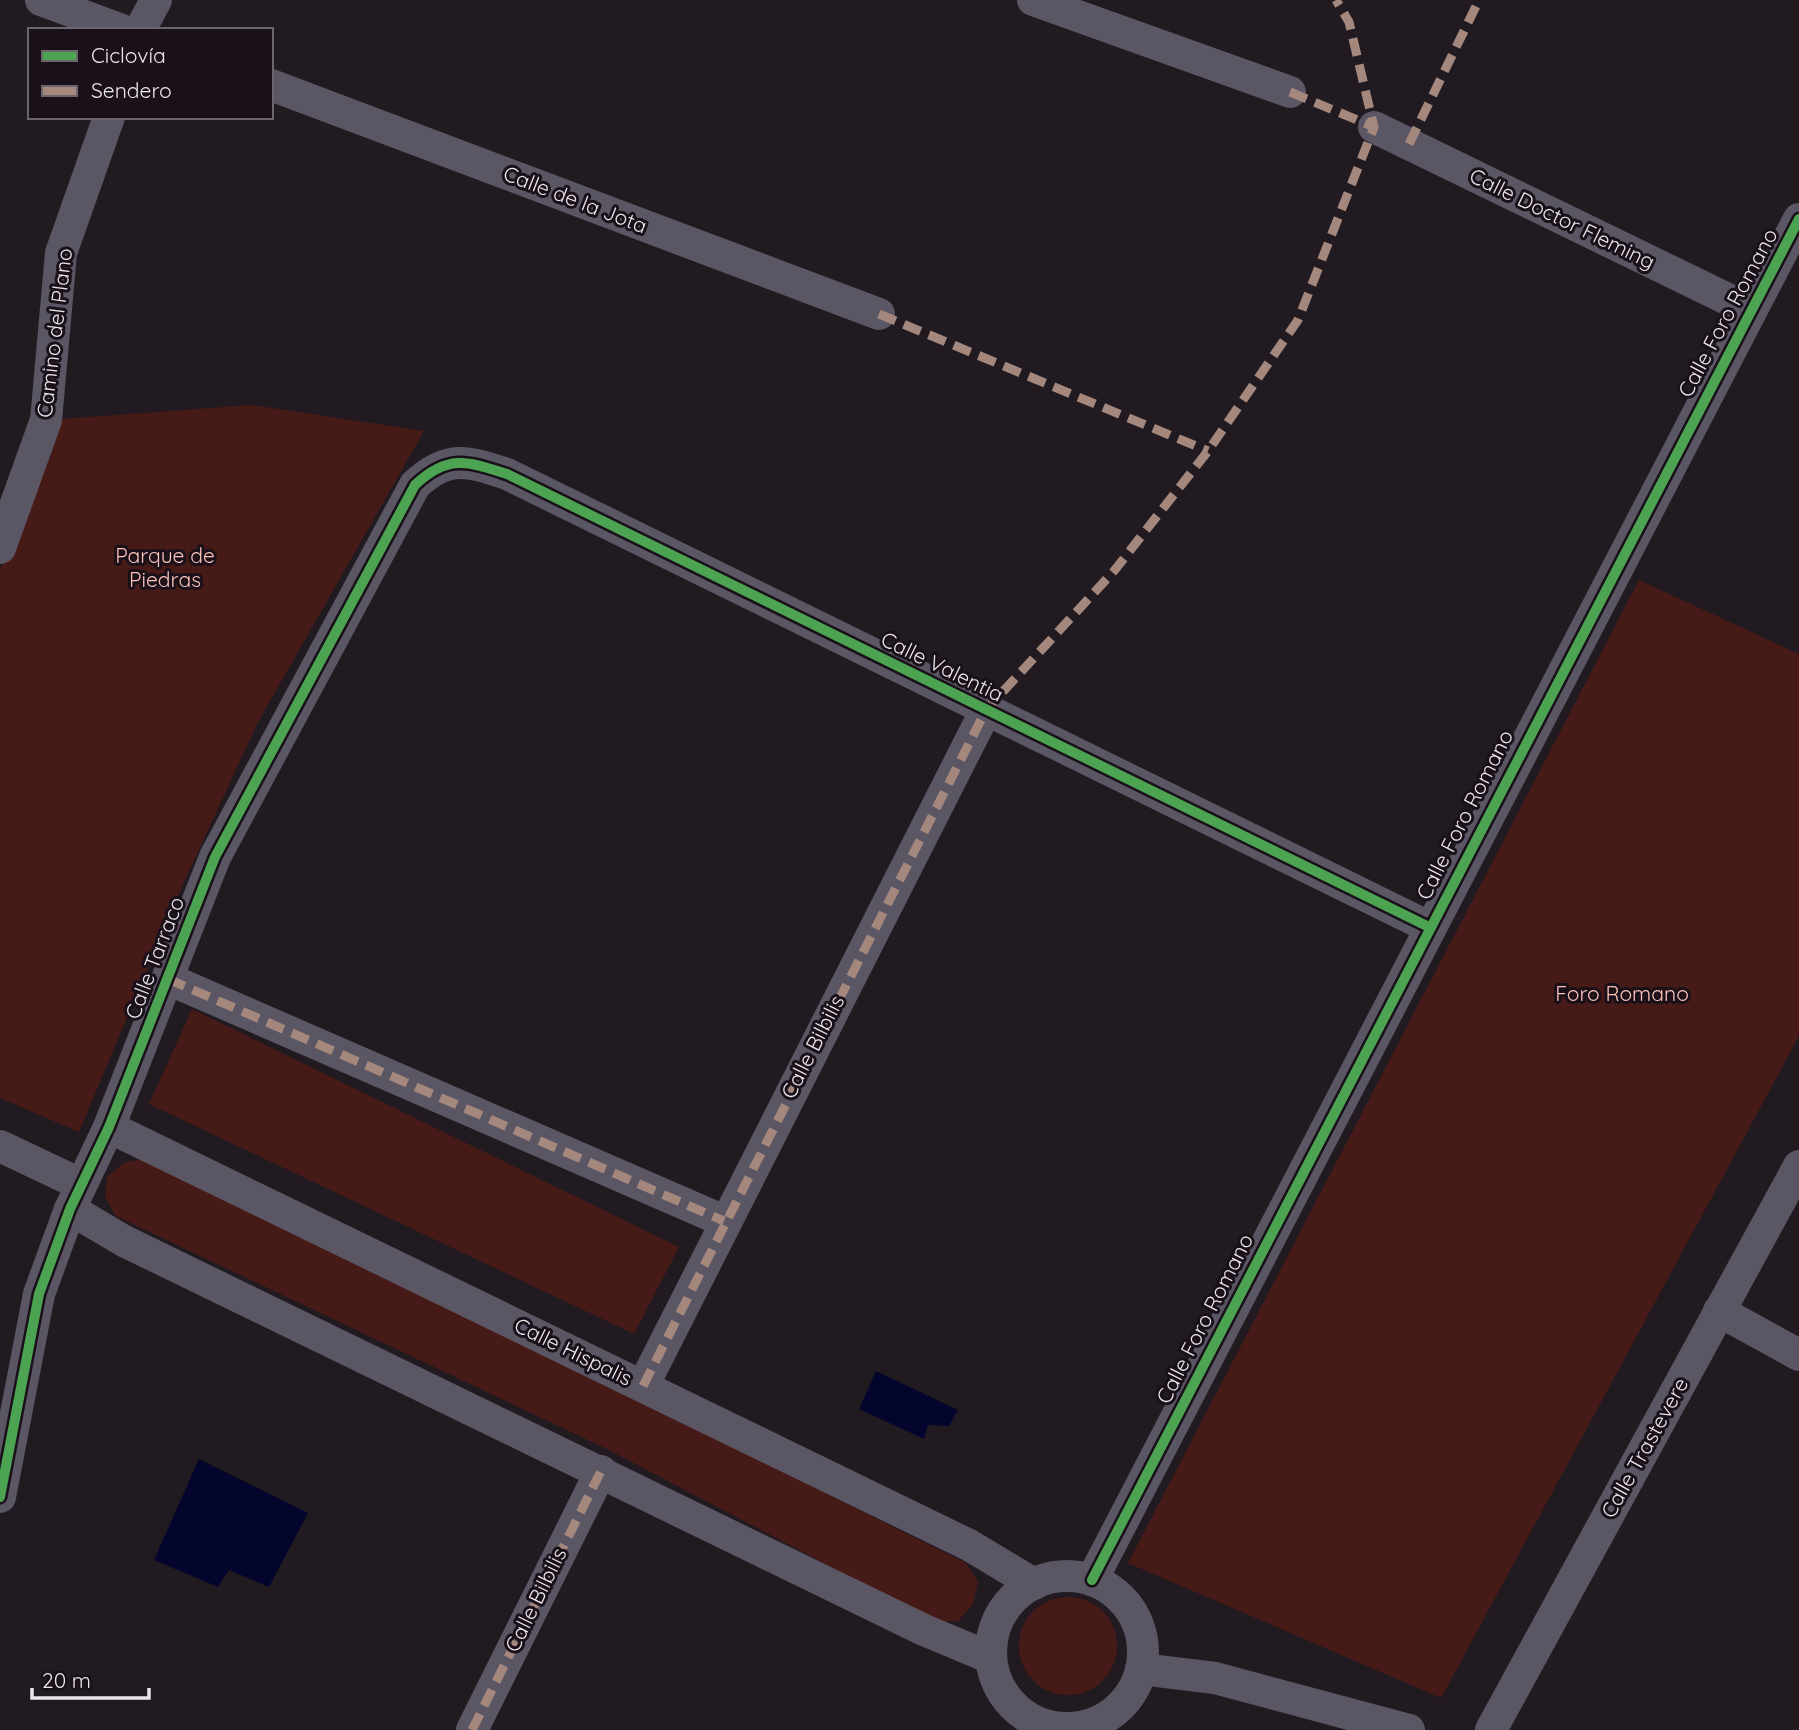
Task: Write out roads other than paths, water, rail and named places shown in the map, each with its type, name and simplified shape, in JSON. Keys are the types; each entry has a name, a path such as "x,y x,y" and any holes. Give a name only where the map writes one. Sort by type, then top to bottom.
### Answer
{"street":[{"path":"41,0 117,28"},
{"path":"141,28 156,0"},
{"path":"1033,0 1290,92"},
{"name":"Calle de la Jota","path":"273,87 879,314"},
{"name":"Camino del Plano","path":"0,548 46,420 61,253 108,119"},
{"name":"Calle Doctor Fleming","path":"1374,127 1750,310"},
{"name":"Calle Foro Romano","path":"1092,1580 1799,219"},
{"name":"Calle Valentia","path":"433,468 456,461 507,474 1429,927"},
{"name":"Calle Tarraco","path":"0,1497 39,1294 75,1197 109,1127 215,857 415,485 433,468"},
{"name":"Calle Bilbilis","path":"643,1386 724,1221 986,710"},
{"path":"168,979 724,1221"},
{"name":"Calle Hispalis","path":"109,1127 969,1545 1034,1584"},
{"path":"0,1146 75,1197 124,1241 923,1630 991,1658"},
{"name":"Calle Trastevere","path":"1491,1730 1799,1166"},
{"path":"1719,1311 1799,1355"},
{"name":"Calle Bilbilis","path":"472,1730 601,1471"},
{"path":"1072,1576 1092,1580 1111,1591 1127,1606 1138,1626 1143,1647 1141,1669 1132,1691 1118,1709 1098,1722 1075,1728 1026,1724 997,1682 991,1658 992,1636 1001,1614 1015,1597 1034,1584 1072,1576"},
{"path":"1141,1669 1215,1678 1409,1730"}],"water":[{"path":"876,1371 958,1410 949,1426 928,1425 924,1439 859,1409"},
{"path":"199,1459 308,1513 269,1587 229,1570 218,1587 154,1560"}],"park label":[{"name":"Parque de Piedras","path":"165,568"},
{"name":"Foro Romano","path":"1622,994"}]}
